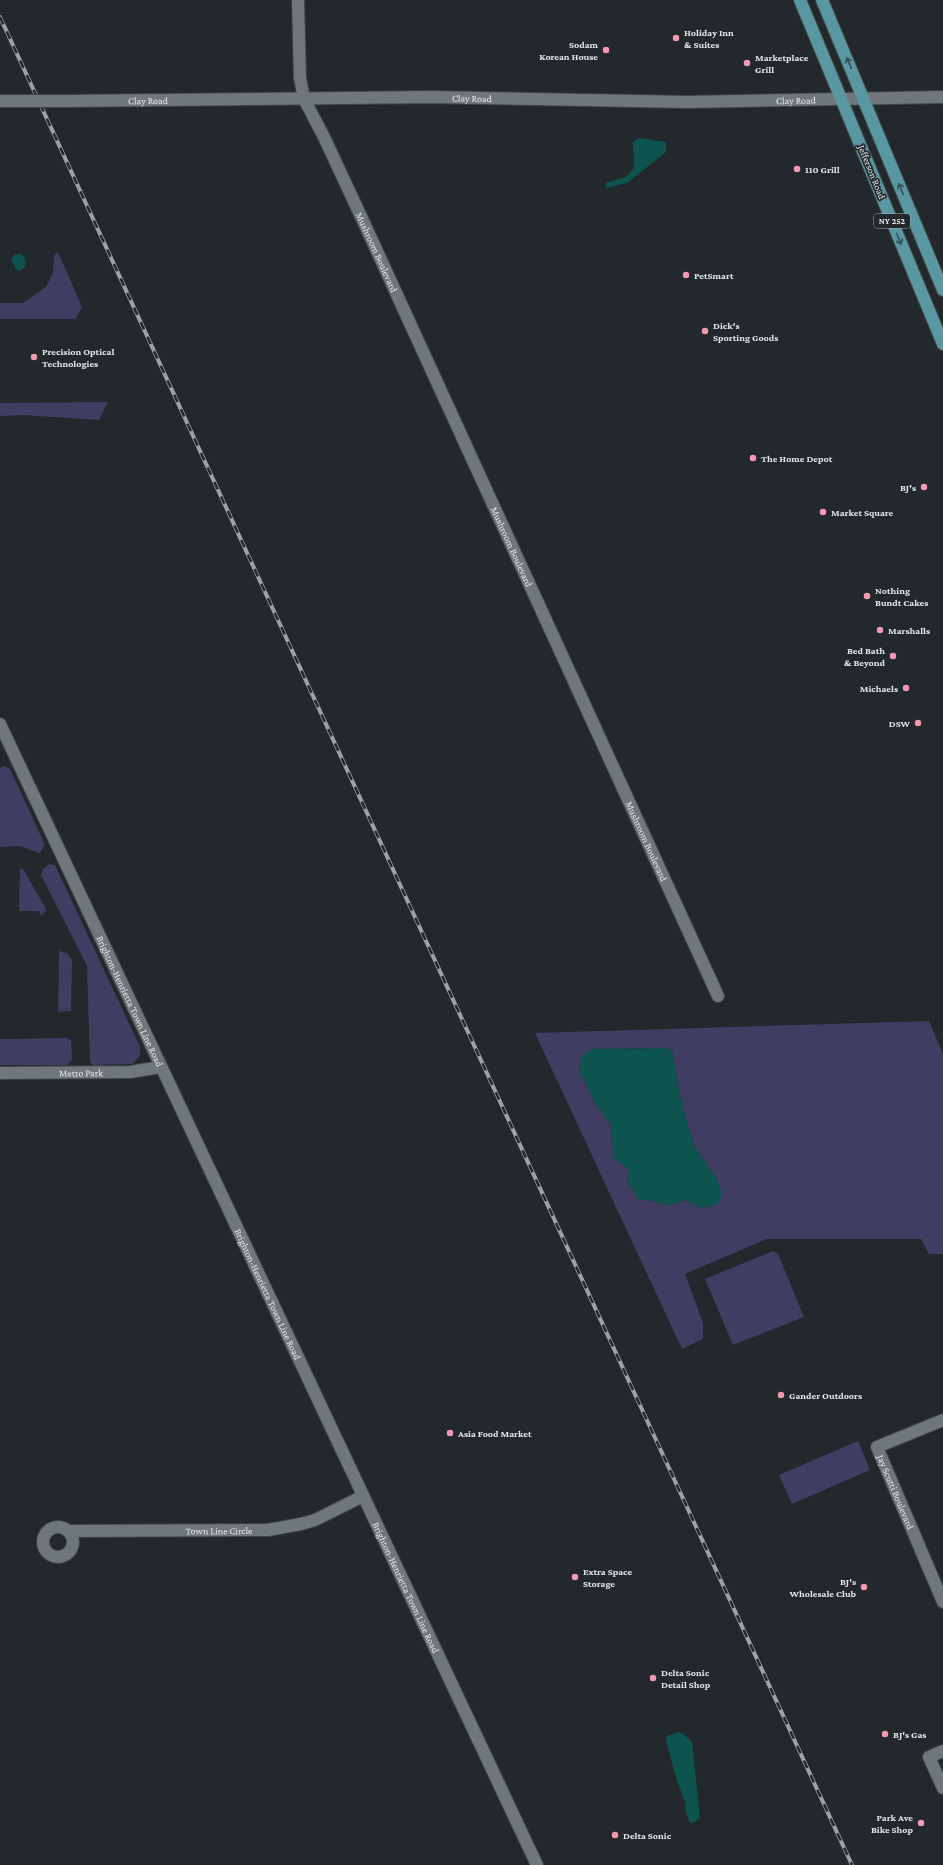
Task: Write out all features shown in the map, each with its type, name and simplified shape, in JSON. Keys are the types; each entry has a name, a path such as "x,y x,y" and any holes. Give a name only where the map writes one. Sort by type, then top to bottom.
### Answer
{"main road":[{"name":"Jefferson Road","path":"800,0 943,344"},
{"name":"Jefferson Road","path":"822,0 943,290"}],"street":[{"name":"Mushroom Boulevard","path":"298,0 300,78 304,99 324,137 362,219 718,996"},
{"name":"Clay Road","path":"0,101 460,98 687,102 943,97"},
{"name":"Brighton-Henrietta Town Line Road","path":"0,724 537,1865"},
{"name":"Metro Park","path":"0,1073 130,1072 161,1067"},
{"name":"Jay Scutti Boulevard","path":"943,1420 877,1447 943,1602"},
{"name":"Town Line Circle","path":"68,1531 268,1530 315,1520 363,1496"},
{"path":"943,1751 929,1757 943,1788"}],"shaded area":[{"path":"639,138 666,142 666,152 627,183 606,188 606,183 625,177 634,168 633,142"},
{"path":"58,252 82,307 75,319 0,319 0,303 23,303 46,287 53,273 54,256"},
{"path":"15,254 24,256 26,263 24,268 19,271 16,269 11,259"},
{"path":"108,402 99,420 23,415 0,416 0,403"},
{"path":"4,766 10,769 45,845 40,853 19,846 0,847 0,768"},
{"path":"49,864 55,865 140,1047 140,1055 133,1064 93,1065 90,1062 87,966 41,875 43,869"},
{"path":"20,868 23,869 45,907 46,911 41,916 39,911 19,911"},
{"path":"59,951 67,953 72,960 71,1011 58,1012"},
{"path":"929,1021 943,1054 943,1254 929,1254 921,1239 767,1239 685,1274 703,1323 703,1339 682,1349 535,1033","holes":["667,1048 672,1051 680,1097 694,1146 718,1181 701,1208 685,1200 668,1205 649,1200 639,1200 628,1182 629,1170 626,1166 614,1158 611,1125 596,1105 580,1072 581,1058 592,1049"]},
{"path":"67,1038 71,1040 72,1060 67,1065 0,1065 0,1039"},
{"path":"667,1048 672,1051 680,1097 694,1146 718,1181 722,1195 717,1205 701,1208 685,1200 668,1205 649,1200 639,1200 628,1182 629,1170 614,1158 611,1125 596,1105 580,1072 581,1058 591,1049"},
{"path":"773,1251 778,1254 804,1317 733,1345 705,1279"},
{"path":"858,1441 870,1470 792,1504 779,1475"},
{"path":"678,1732 682,1733 692,1741 700,1818 693,1823 690,1823 685,1809 686,1804 677,1781 666,1740 667,1736"}],"railway":[{"path":"0,17 852,1865"}],"place":[{"name":"Holiday Inn & Suites","path":"676,38"},
{"name":"Sodam Korean House","path":"606,50"},
{"name":"Marketplace Grill","path":"747,63"},
{"name":"110 Grill","path":"797,169"},
{"name":"PetSmart","path":"686,275"},
{"name":"Dick's Sporting Goods","path":"705,331"},
{"name":"Precision Optical Technologies","path":"34,357"},
{"name":"The Home Depot","path":"753,458"},
{"name":"BJ's","path":"924,487"},
{"name":"Market Square","path":"823,512"},
{"name":"Nothing Bundt Cakes","path":"867,596"},
{"name":"Marshalls","path":"880,630"},
{"name":"Bed Bath & Beyond","path":"893,656"},
{"name":"Michaels","path":"906,688"},
{"name":"DSW","path":"918,723"},
{"name":"Gander Outdoors","path":"781,1395"},
{"name":"Asia Food Market","path":"450,1433"},
{"name":"Extra Space Storage","path":"575,1577"},
{"name":"BJ's Wholesale Club","path":"864,1587"},
{"name":"Delta Sonic Detail Shop","path":"653,1678"},
{"name":"BJ's Gas","path":"885,1734"},
{"name":"Park Ave Bike Shop","path":"921,1823"},
{"name":"Delta Sonic","path":"615,1835"}]}
